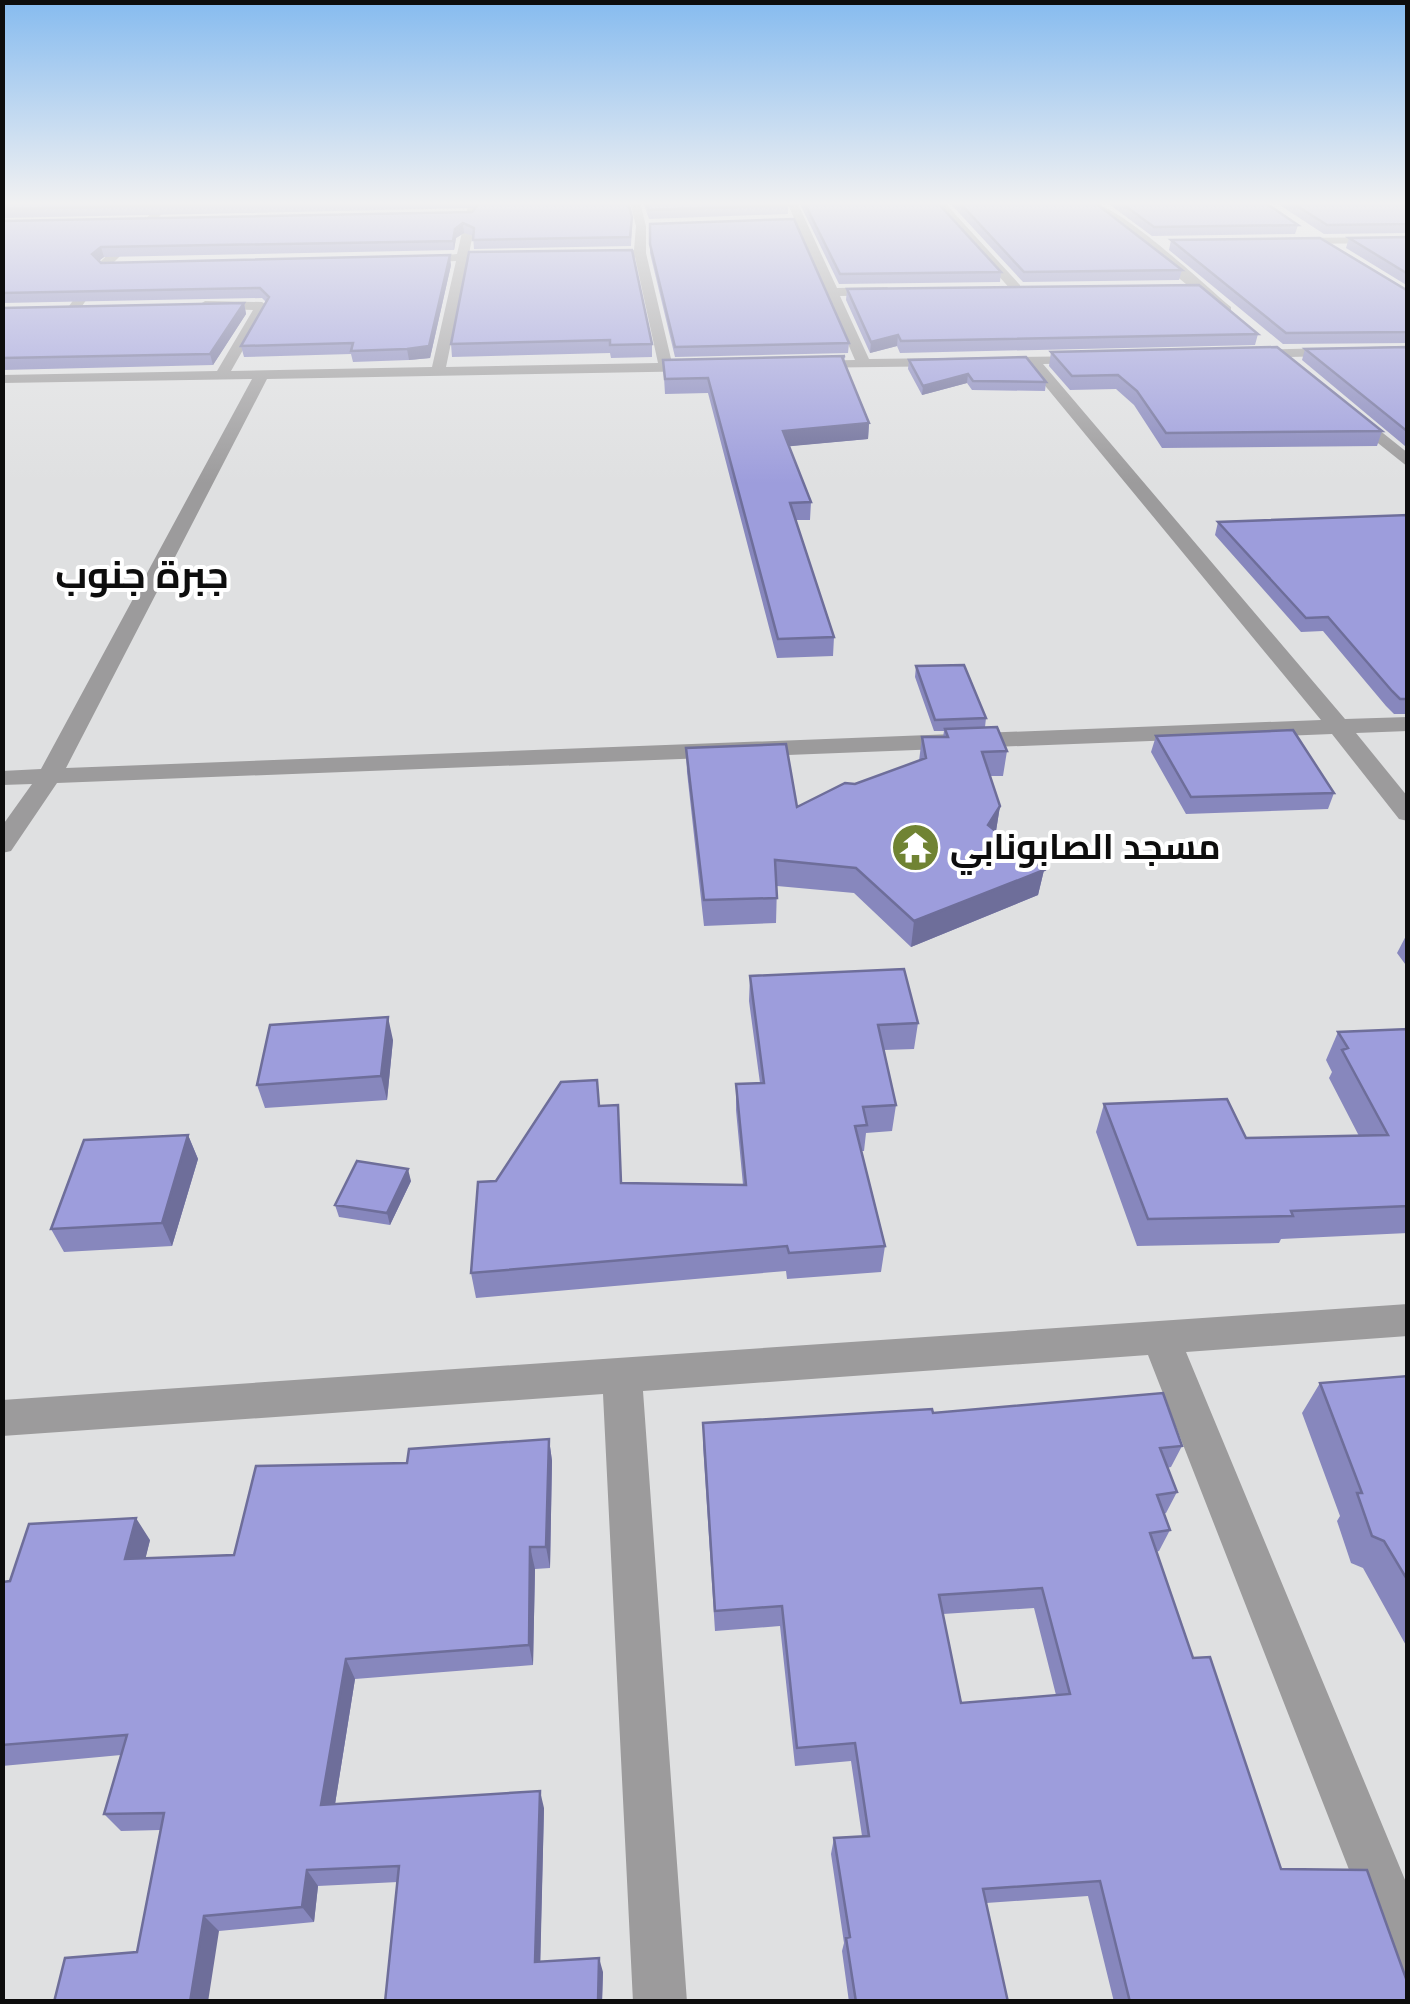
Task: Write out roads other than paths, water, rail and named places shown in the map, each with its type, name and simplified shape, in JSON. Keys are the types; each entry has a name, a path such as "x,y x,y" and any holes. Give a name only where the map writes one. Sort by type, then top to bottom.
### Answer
{"street":[{"path":"72,309 82,296"},
{"path":"221,304 226,296"},
{"path":"438,373 453,296"},
{"path":"650,296 666,368"},
{"path":"832,296 864,364"},
{"path":"1208,296 1238,320"},
{"path":"184,306 262,306 263,311 221,376"},
{"path":"55,310 91,308"},
{"path":"1265,342 1292,365"},
{"path":"1221,355 1408,350"},
{"path":"785,366 1108,358"},
{"path":"1032,360 1408,814"},
{"path":"2,380 725,367"},
{"path":"2,845 50,776 261,376"},
{"path":"1336,402 1408,462"},
{"path":"2,778 1408,724"},
{"path":"2,1418 1408,1320"},
{"path":"1162,1338 1408,1953"},
{"path":"622,1377 660,2002"}],"place":[{"name":"مسجد الصابونابي","path":"915,847"}],"district":[{"name":"جبرة جنوب","path":"142,575"}]}
